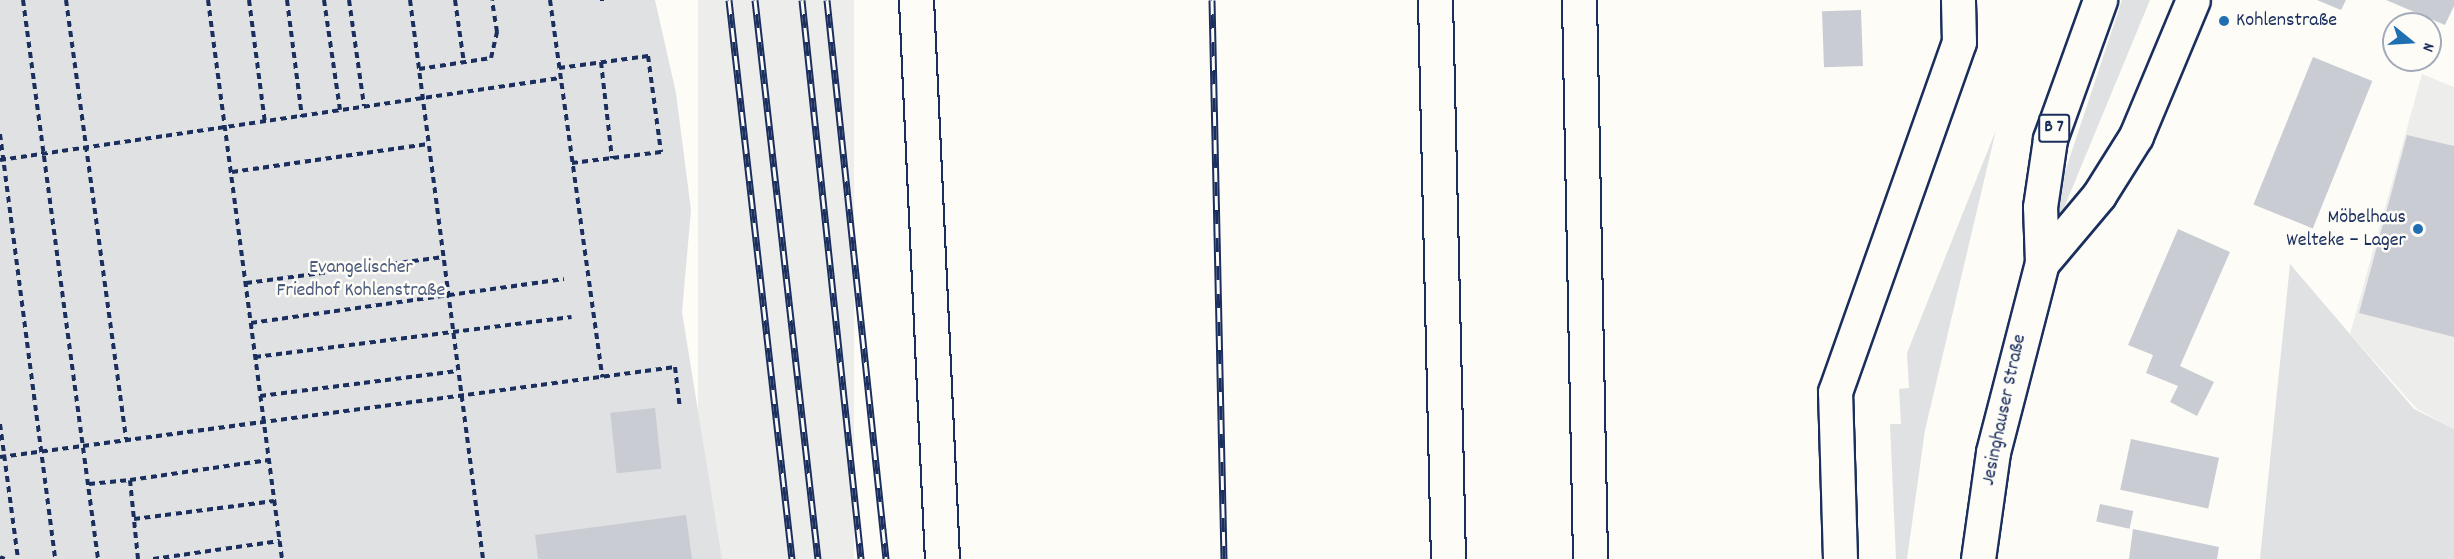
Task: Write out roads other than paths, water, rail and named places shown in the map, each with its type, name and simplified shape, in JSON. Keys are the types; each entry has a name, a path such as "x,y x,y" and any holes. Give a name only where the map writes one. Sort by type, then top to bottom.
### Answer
{"main road":[{"path":"916,0 942,559"},
{"path":"1435,0 1448,559"},
{"path":"1579,0 1590,559"},
{"path":"1840,559 1835,392 1959,42 1958,0"},
{"name":"Jesinghauser Straße","path":"1978,559 1993,452 2042,263 2040,207 2050,139 2100,0"},
{"name":"Jesinghauser Straße","path":"2042,263 2099,195 2136,136 2193,0"}],"railway":[{"path":"729,0 792,559"},
{"path":"755,0 818,559"},
{"path":"802,0 861,559"},
{"path":"827,0 886,559"},
{"path":"1212,0 1224,559"}],"place":[{"name":"Kohlenstraße","path":"2224,21"},
{"name":"Möbelhaus Welteke – Lager","path":"2418,229"}],"park label":[{"name":"Evangelischer Friedhof Kohlenstraße","path":"361,280"}]}
